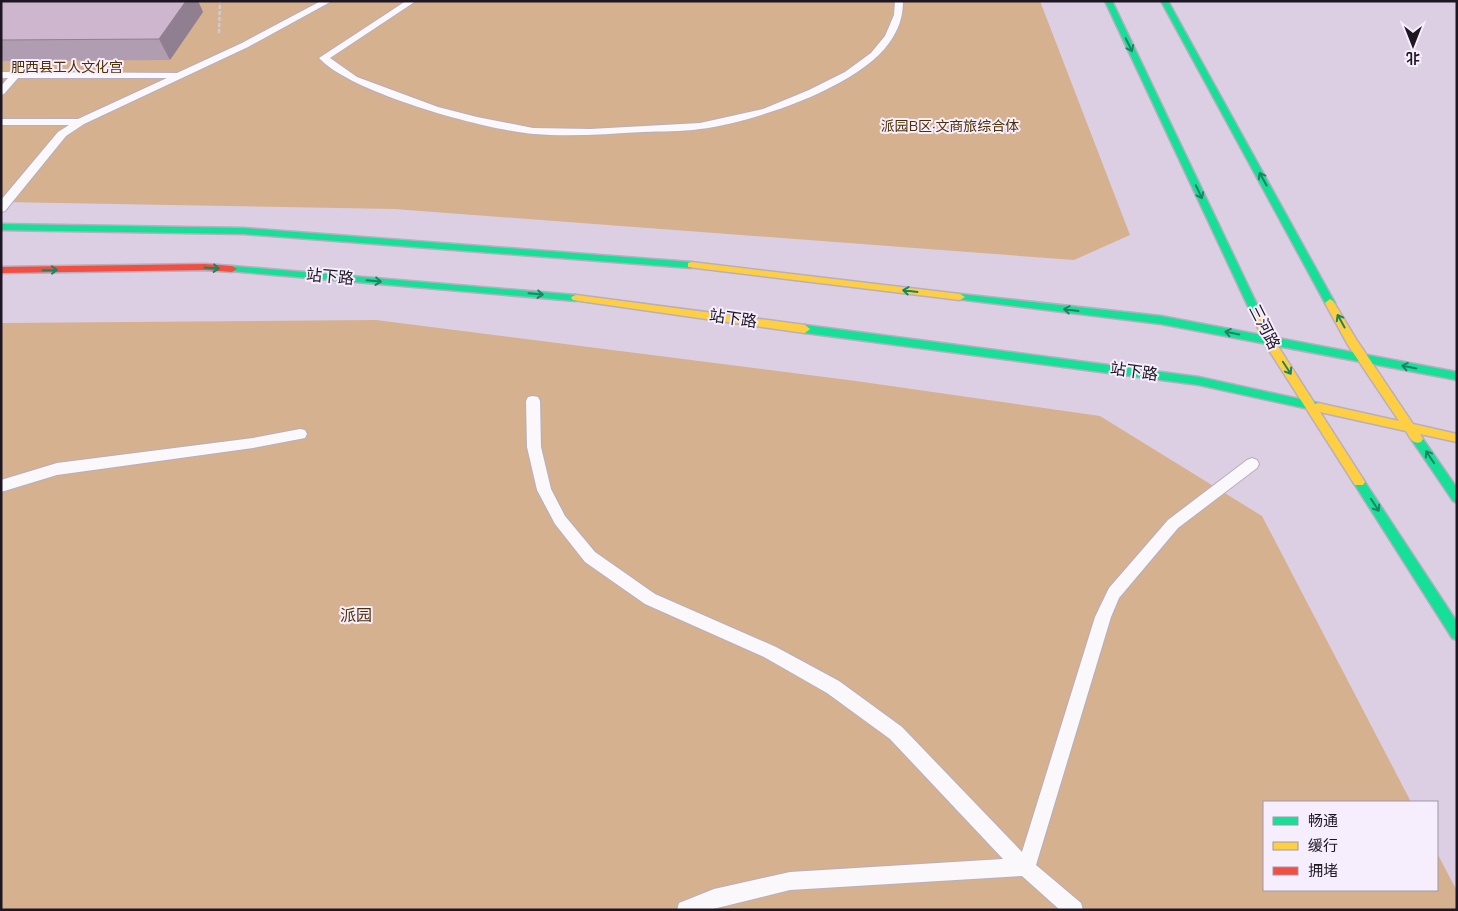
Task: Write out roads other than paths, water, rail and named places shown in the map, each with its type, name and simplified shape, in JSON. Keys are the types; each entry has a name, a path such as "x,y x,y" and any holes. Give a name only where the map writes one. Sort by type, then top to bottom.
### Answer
{"main road":[{"name":"三河路","path":"1108,1 1269,340 1457,634"},
{"path":"1164,1 1352,342 1457,498"},
{"path":"1,227 244,231 699,266 1161,320 1457,376"},
{"name":"站下路","path":"1,270 205,267 553,295 1199,381 1457,438"}],"lane":[{"path":"1,208 62,134 80,122 222,56 328,1"},
{"path":"412,1 324,58 354,79 434,109 476,120 533,131 590,132 700,126 766,111 812,92 848,74 874,55 889,37 898,15 899,1"},
{"path":"1,92 25,63"},
{"path":"1,75 179,75"},
{"path":"1,122 80,122"},
{"path":"533,401 534,447 544,490 560,520 590,557 650,599 770,652 833,687 896,733 1011,855 1074,910"},
{"path":"1,486 56,469 253,443 300,434"},
{"path":"1026,867 1103,617 1114,593 1173,524 1252,464"},
{"path":"686,910 714,898 790,881 1026,867"}],"park label":[{"name":"肥西县工人文化宫","path":"67,67"},
{"name":"派园B区·文商旅综合体","path":"950,126"},
{"name":"派园","path":"356,616"}]}
